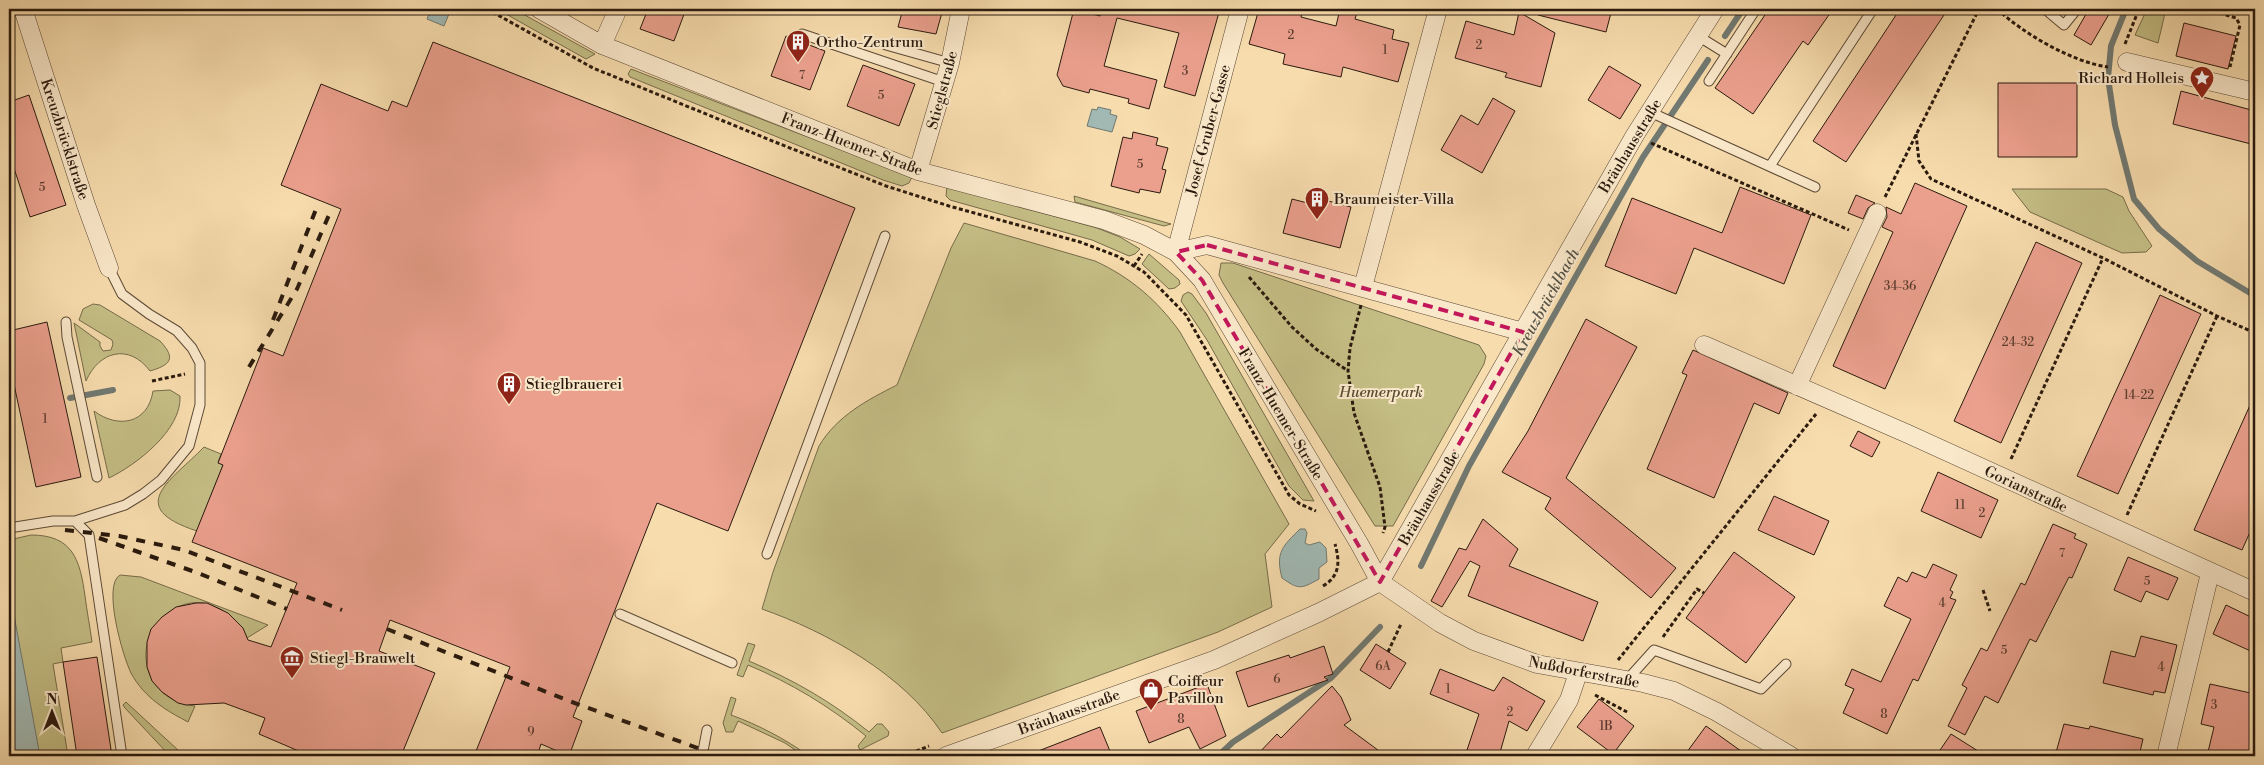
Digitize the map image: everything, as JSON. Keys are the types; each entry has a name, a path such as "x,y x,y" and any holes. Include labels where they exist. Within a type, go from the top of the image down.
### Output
{"street":[{"name":"Kreuzbrücklstraße","path":"23,9 86,205 109,268"},
{"name":"Franz-Huemer-Straße","path":"539,9 602,45 918,171 1104,220 1144,235 1176,252 1202,280 1360,545 1380,582"},
{"path":"602,45 618,9"},
{"name":"Stieglstraße","path":"918,171 950,62 961,9"},
{"name":"Josef-Gruber-Gasse","path":"1176,252 1240,9"},
{"path":"1362,296 1438,9"},
{"name":"Bräuhausstraße","path":"946,756 1214,660 1318,613 1380,582 1524,332 1661,117 1698,36 1715,9"},
{"path":"2127,62 2255,92"},
{"path":"1797,386 1877,213"},
{"path":"1176,252 1207,245 1362,296 1524,332"},
{"name":"Gorianstraße","path":"1704,346 1828,399 2255,592"},
{"path":"2166,756 2210,573"},
{"name":"Nußdorferstraße","path":"1380,582 1440,623 1474,641 1537,664 1578,673 1627,680 1674,691 1695,700 1791,756"},
{"path":"1535,756 1569,700 1578,673"}],"lane":[{"path":"1709,81 1756,9"},
{"path":"1770,166 1873,9"},
{"path":"2045,9 2064,25 2077,9"},
{"path":"802,34 944,82"},
{"path":"1698,36 1727,54"},
{"path":"886,45 950,62"},
{"path":"1661,117 1815,187"},
{"path":"767,554 885,236"},
{"path":"9,528 53,521 75,521 125,504 143,494 161,480 189,446 200,405 200,363 192,348 178,331 148,314 122,294 109,268"},
{"path":"66,322 97,477"},
{"path":"75,521 89,535 122,756"},
{"path":"620,614 732,663"},
{"path":"1627,680 1654,650 1761,689 1786,664"},
{"path":"703,751 706,730"}],"path":[{"path":"487,9 593,68 784,146 886,186 949,206 1080,242 1117,256 1144,272 1186,315 1289,495 1300,504 1315,510 1321,517"},
{"path":"1877,213 1978,9"},
{"path":"1997,9 2008,19 2035,36 2066,52 2098,65"},
{"path":"2127,62 2124,42 2139,9"},
{"path":"2207,9 2236,18 2240,25 2229,73"},
{"path":"1916,134 1919,161 1931,179 2103,258 2217,316 2255,333"},
{"path":"1657,146 1866,237"},
{"path":"1134,266 1142,254"},
{"path":"2002,478 2103,258"},
{"path":"1248,276 1292,326 1316,349 1348,371"},
{"path":"1362,296 1350,348 1348,371 1354,413 1380,487 1385,528 1383,533"},
{"path":"2120,531 2217,316"},
{"path":"152,381 200,370"},
{"path":"1616,662 1828,399"},
{"path":"1332,536 1339,562 1337,574"},
{"path":"1654,650 1698,589 1704,593"},
{"path":"1984,590 1990,611"},
{"path":"1388,652 1401,624"},
{"path":"1592,694 1627,712"}],"highlighted area":[{"path":"1207,245 1523,332 1380,582 1202,280 1176,252"}],"green space":[{"path":"497,9 514,9 595,54 586,59"},
{"path":"2147,9 2166,9 2158,43 2135,35"},
{"path":"631,69 912,177 909,183 902,186 883,180 630,77 628,74"},
{"path":"947,186 1097,228 1120,237 1140,249 1135,254 1129,256 1092,240 950,200 946,196"},
{"path":"2012,189 2106,189 2123,197 2129,211 2152,246 2146,252 2122,253 2030,212"},
{"path":"1074,196 1171,224 1164,226 1075,202"},
{"path":"964,223 1095,261 1120,274 1142,290 1180,332 1289,524 1265,554 1272,607 1218,632 942,733 907,692 862,658 812,630 762,609 773,572 819,446 826,435 844,417 864,403 897,385 951,248"},
{"path":"1149,254 1179,280 1180,284 1175,288 1169,289 1142,264"},
{"name":"Huemerpark","path":"1221,263 1233,263 1479,345 1486,356 1484,364 1393,526 1375,526 1223,283 1219,275"},
{"path":"1188,292 1192,294 1206,313 1314,501 1303,500 1289,486 1207,340 1181,301 1183,295"},
{"path":"93,304 100,305 160,341 170,357 166,364 150,371 142,362 133,357 115,354 106,357 99,363 86,381 74,323 100,342 103,351 111,350 113,344 112,340 79,320 83,309"},
{"path":"170,390 180,396 179,409 166,433 144,455 109,478 94,411 103,417 113,420 131,420 145,411 153,391"},
{"path":"204,447 221,454 218,462 223,465 197,531 175,522 162,512 158,503 161,492 168,482"},
{"path":"31,535 56,539 65,545 77,561 83,583 92,642 61,648 63,662 53,664 68,756 39,756 9,591 9,540"},
{"path":"120,575 141,577 268,625 247,638 237,622 228,614 206,603 185,604 175,608 158,623 149,637 146,652 147,667 153,681 163,693 177,702 195,706 188,722 169,712 152,699 142,689 127,665 119,638 113,606 115,581"},
{"path":"748,643 755,645 749,661 812,692 869,732 877,724 882,724 889,732 888,736 860,750 858,746 866,736 809,696 779,679 748,665 743,677 737,675"},
{"path":"731,697 736,699 731,715 752,723 809,756 804,756 785,743 738,721 733,732 726,732 723,723"},
{"path":"126,702 185,756 170,756 125,708 123,705"}],"water":[{"path":"431,9 451,9 444,26 427,19"},
{"path":"1098,107 1111,110 1110,114 1117,116 1112,132 1087,126 1092,109 1097,110"},
{"path":"1300,529 1305,529 1307,533 1305,543 1309,545 1320,542 1326,548 1327,562 1319,568 1319,579 1300,587 1292,585 1282,578 1279,562 1285,545"},
{"path":"9,588 40,756 9,756"}],"building":[{"path":"648,9 686,9 674,41 640,29"},
{"path":"903,9 943,9 936,34 898,27"},
{"path":"1074,9 1100,16 1101,9 1220,9 1195,96 1164,87 1179,33 1117,18 1104,66 1157,80 1149,109 1128,103 1129,99 1090,89 1089,93 1063,86 1057,75"},
{"path":"1259,9 1303,9 1301,17 1336,26 1340,9 1358,9 1355,19 1394,30 1392,39 1409,43 1398,82 1343,67 1341,77 1283,64 1285,54 1249,44"},
{"path":"1539,9 1612,9 1606,32 1538,15"},
{"path":"1769,9 1833,9 1808,45 1803,41 1753,114 1715,88"},
{"path":"1900,9 1948,9 1846,162 1813,141"},
{"path":"2089,9 2112,9 2091,45 2074,35"},
{"path":"1519,12 1555,33 1541,87 1505,77 1507,73 1455,58 1466,21 1514,35"},
{"path":"2184,23 2236,36 2228,69 2176,56"},
{"name":"Ortho-Zentrum","path":"786,36 825,51 810,90 771,76"},
{"name":"Stieglbrauerei","path":"433,42 855,208 728,531 657,503 573,717 582,721 569,756 541,744 537,756 474,756 510,667 390,620 379,651 435,673 401,756 299,756 301,752 259,734 265,718 224,703 186,705 178,703 162,692 152,681 147,667 147,642 151,629 162,617 176,607 196,603 207,603 228,613 243,628 248,640 271,647 297,583 192,542 223,465 218,463 263,348 283,356 341,209 281,185 321,84 388,111 392,101 407,107"},
{"path":"863,65 915,84 899,126 847,106"},
{"path":"1609,66 1641,85 1620,119 1588,100"},
{"path":"1998,83 2077,83 2077,157 1998,157"},
{"path":"2181,91 2255,111 2255,145 2173,124"},
{"path":"29,95 66,205 30,217 9,153 9,102"},
{"path":"1493,98 1515,111 1482,173 1441,150 1461,115 1478,125"},
{"path":"1133,132 1158,138 1156,145 1168,148 1162,169 1166,170 1160,193 1140,189 1139,193 1111,186 1123,137 1132,139"},
{"path":"1915,183 1967,206 1885,389 1833,366 1893,232 1882,227 1887,217 1886,207 1901,214"},
{"path":"1740,187 1811,215 1784,284 1694,248 1676,294 1605,266 1632,198 1722,233"},
{"path":"1856,195 1875,203 1868,208 1863,219 1848,213"},
{"name":"Braumeister-Villa","path":"1317,198 1351,207 1340,248 1283,233 1292,199 1315,205"},
{"path":"2036,242 2082,263 2001,443 1954,421"},
{"path":"2160,295 2201,314 2118,494 2077,476"},
{"path":"1586,319 1637,347 1566,478 1676,568 1651,598 1545,509 1551,498 1502,472 1528,431"},
{"path":"47,322 81,477 36,487 9,361 9,331"},
{"path":"1693,350 1788,393 1779,414 1754,403 1714,498 1647,469 1687,375 1682,373"},
{"path":"2255,394 2255,521 2242,550 2194,530"},
{"path":"1858,431 1880,442 1872,457 1850,446"},
{"path":"1938,472 1998,500 1981,538 1921,511"},
{"path":"1774,496 1829,521 1814,555 1758,530"},
{"path":"1483,519 1518,549 1509,566 1598,602 1583,641 1468,596 1480,566 1470,561 1442,607 1431,601 1459,548 1466,550"},
{"path":"2053,524 2076,534 2074,538 2087,544 2072,578 2069,577 2036,642 2030,639 1998,703 1985,696 1965,735 1948,726 1967,688 1962,685 1981,648 1987,651 2021,583 2025,585"},
{"path":"1734,552 1795,597 1746,663 1686,618"},
{"path":"2128,557 2178,578 2168,600 2146,591 2141,602 2114,590"},
{"path":"1933,564 1957,575 1950,590 1953,592 1950,598 1956,600 1918,681 1913,679 1887,734 1843,713 1854,689 1845,685 1852,669 1881,682 1911,619 1884,606 1898,577 1907,582 1912,572 1926,578"},
{"path":"2226,605 2255,619 2255,653 2213,634"},
{"path":"2141,636 2177,645 2165,693 2154,691 2153,695 2103,683 2111,651 2135,657"},
{"path":"1376,644 1406,663 1390,689 1360,670"},
{"path":"1324,646 1333,674 1324,677 1328,680 1248,707 1236,672 1289,655 1290,658"},
{"path":"97,657 112,756 77,756 63,662"},
{"path":"1440,669 1494,691 1503,677 1545,701 1527,731 1509,721 1499,756 1465,756 1479,714 1430,694"},
{"path":"1207,684 1226,736 1200,749 1189,727 1149,743 1136,711"},
{"path":"2210,684 2255,694 2255,756 2207,756 2214,727 2201,724"},
{"path":"1332,686 1341,697 1351,720 1344,725 1386,756 1256,756 1277,734 1281,738"},
{"path":"1599,699 1634,726 1613,754 1577,727"},
{"path":"2064,724 2089,729 2090,726 2143,739 2139,756 2055,756"},
{"path":"1706,726 1748,756 1684,756"},
{"path":"1100,727 1112,756 1028,756 1028,755"},
{"path":"1951,734 1986,756 1936,756"}],"waterway":[{"name":"Kreuzbrücklbach","path":"1725,36 1743,9"},
{"path":"2126,9 2111,46 2108,78 2115,125 2134,199 2159,229 2197,261 2255,296"},
{"name":"Kreuzbrücklbach","path":"1421,566 1469,466 1643,157 1708,60"},
{"path":"70,398 113,390"},
{"name":"Kreuzbrücklbach","path":"1218,756 1233,742 1331,678 1380,627"}],"railway":[{"path":"273,320 318,204"},
{"path":"249,367 297,289 332,208"},
{"path":"65,530 119,536 184,550 342,610"},
{"path":"99,538 198,573 287,609"},
{"path":"387,629 572,702 711,753"}],"place":[{"name":"Ortho-Zentrum","path":"798,63"},
{"name":"Richard Holleis","path":"2202,99"},
{"name":"Braumeister-Villa","path":"1317,220"},
{"name":"Stieglbrauerei","path":"509,405"},
{"name":"Stiegl-Brauwelt","path":"292,679"},
{"name":"Coiffeur Pavillon","path":"1151,711"}]}
